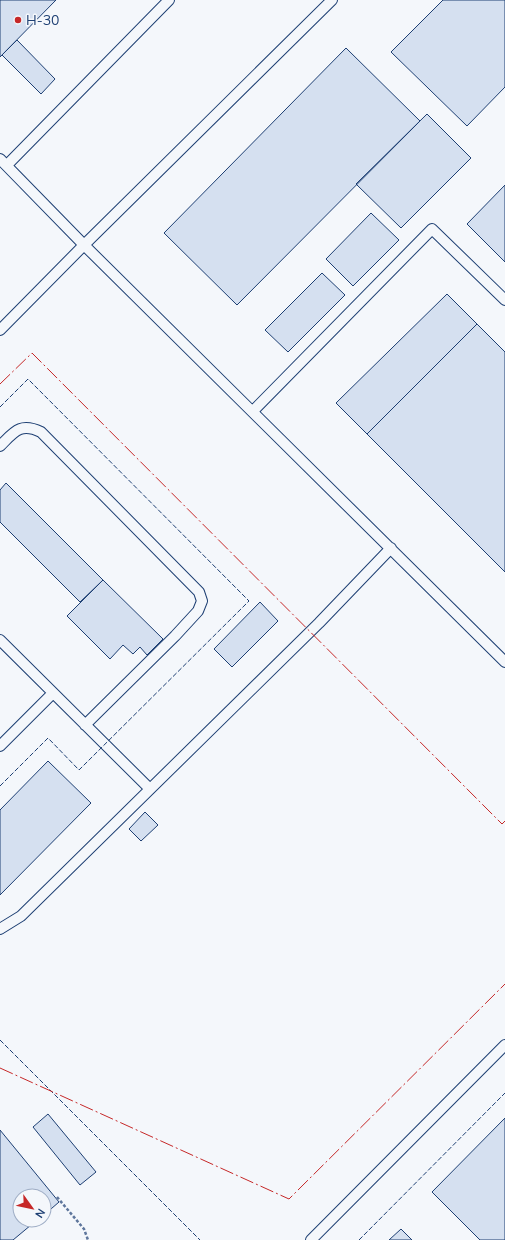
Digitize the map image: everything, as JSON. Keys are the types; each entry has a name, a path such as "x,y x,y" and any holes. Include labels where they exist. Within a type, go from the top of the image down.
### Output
{"lane":[{"path":"170,0 3,162 84,245 505,662"},
{"path":"0,330 332,0"},
{"path":"252,412 432,229 505,300"},
{"path":"0,446 13,433 23,428 31,428 41,432 199,592 202,601 198,611 175,636 85,725"},
{"path":"0,929 21,916 319,623 390,548"},
{"path":"0,640 150,789"},
{"path":"0,746 53,693"},
{"path":"311,1240 505,1045"}],"path":[{"path":"57,1197 84,1229 88,1240"}],"building":[{"name":"H-30","path":"0,0 56,0 0,57"},
{"path":"443,0 505,0 505,87 467,126 391,52"},
{"path":"17,40 55,79 41,94 2,55"},
{"path":"346,48 420,121 237,305 164,233"},
{"path":"427,114 471,158 401,228 356,184"},
{"path":"505,185 505,262 467,224"},
{"path":"371,213 399,240 353,286 326,259"},
{"path":"322,273 345,295 288,352 265,330"},
{"path":"447,294 477,324 367,434 336,403"},
{"path":"477,324 505,352 505,572 367,434"},
{"path":"6,483 103,580 80,602 0,522 0,490"},
{"path":"103,580 163,639 147,655 140,647 133,654 123,645 110,659 67,616"},
{"path":"260,602 278,621 232,667 214,649"},
{"path":"48,761 91,803 0,895 0,810"},
{"path":"145,812 158,825 141,841 129,829"},
{"path":"48,1114 96,1172 80,1185 33,1127"},
{"path":"505,1118 505,1240 480,1240 432,1192"},
{"path":"0,1130 48,1188 12,1188 12,1228 27,1228 13,1240 0,1240"},
{"path":"52,1193 59,1202 52,1208"},
{"path":"401,1229 412,1240 389,1240"}],"fence":[{"path":"0,407 28,379 249,601 79,770 48,738 0,786"},
{"path":"0,1040 200,1240"},
{"path":"359,1240 505,1093"}],"power":[{"path":"0,384 32,353 502,824 505,821"},
{"path":"0,1068 289,1199 505,984"}],"place":[{"name":"H-30","path":"18,20"}]}
